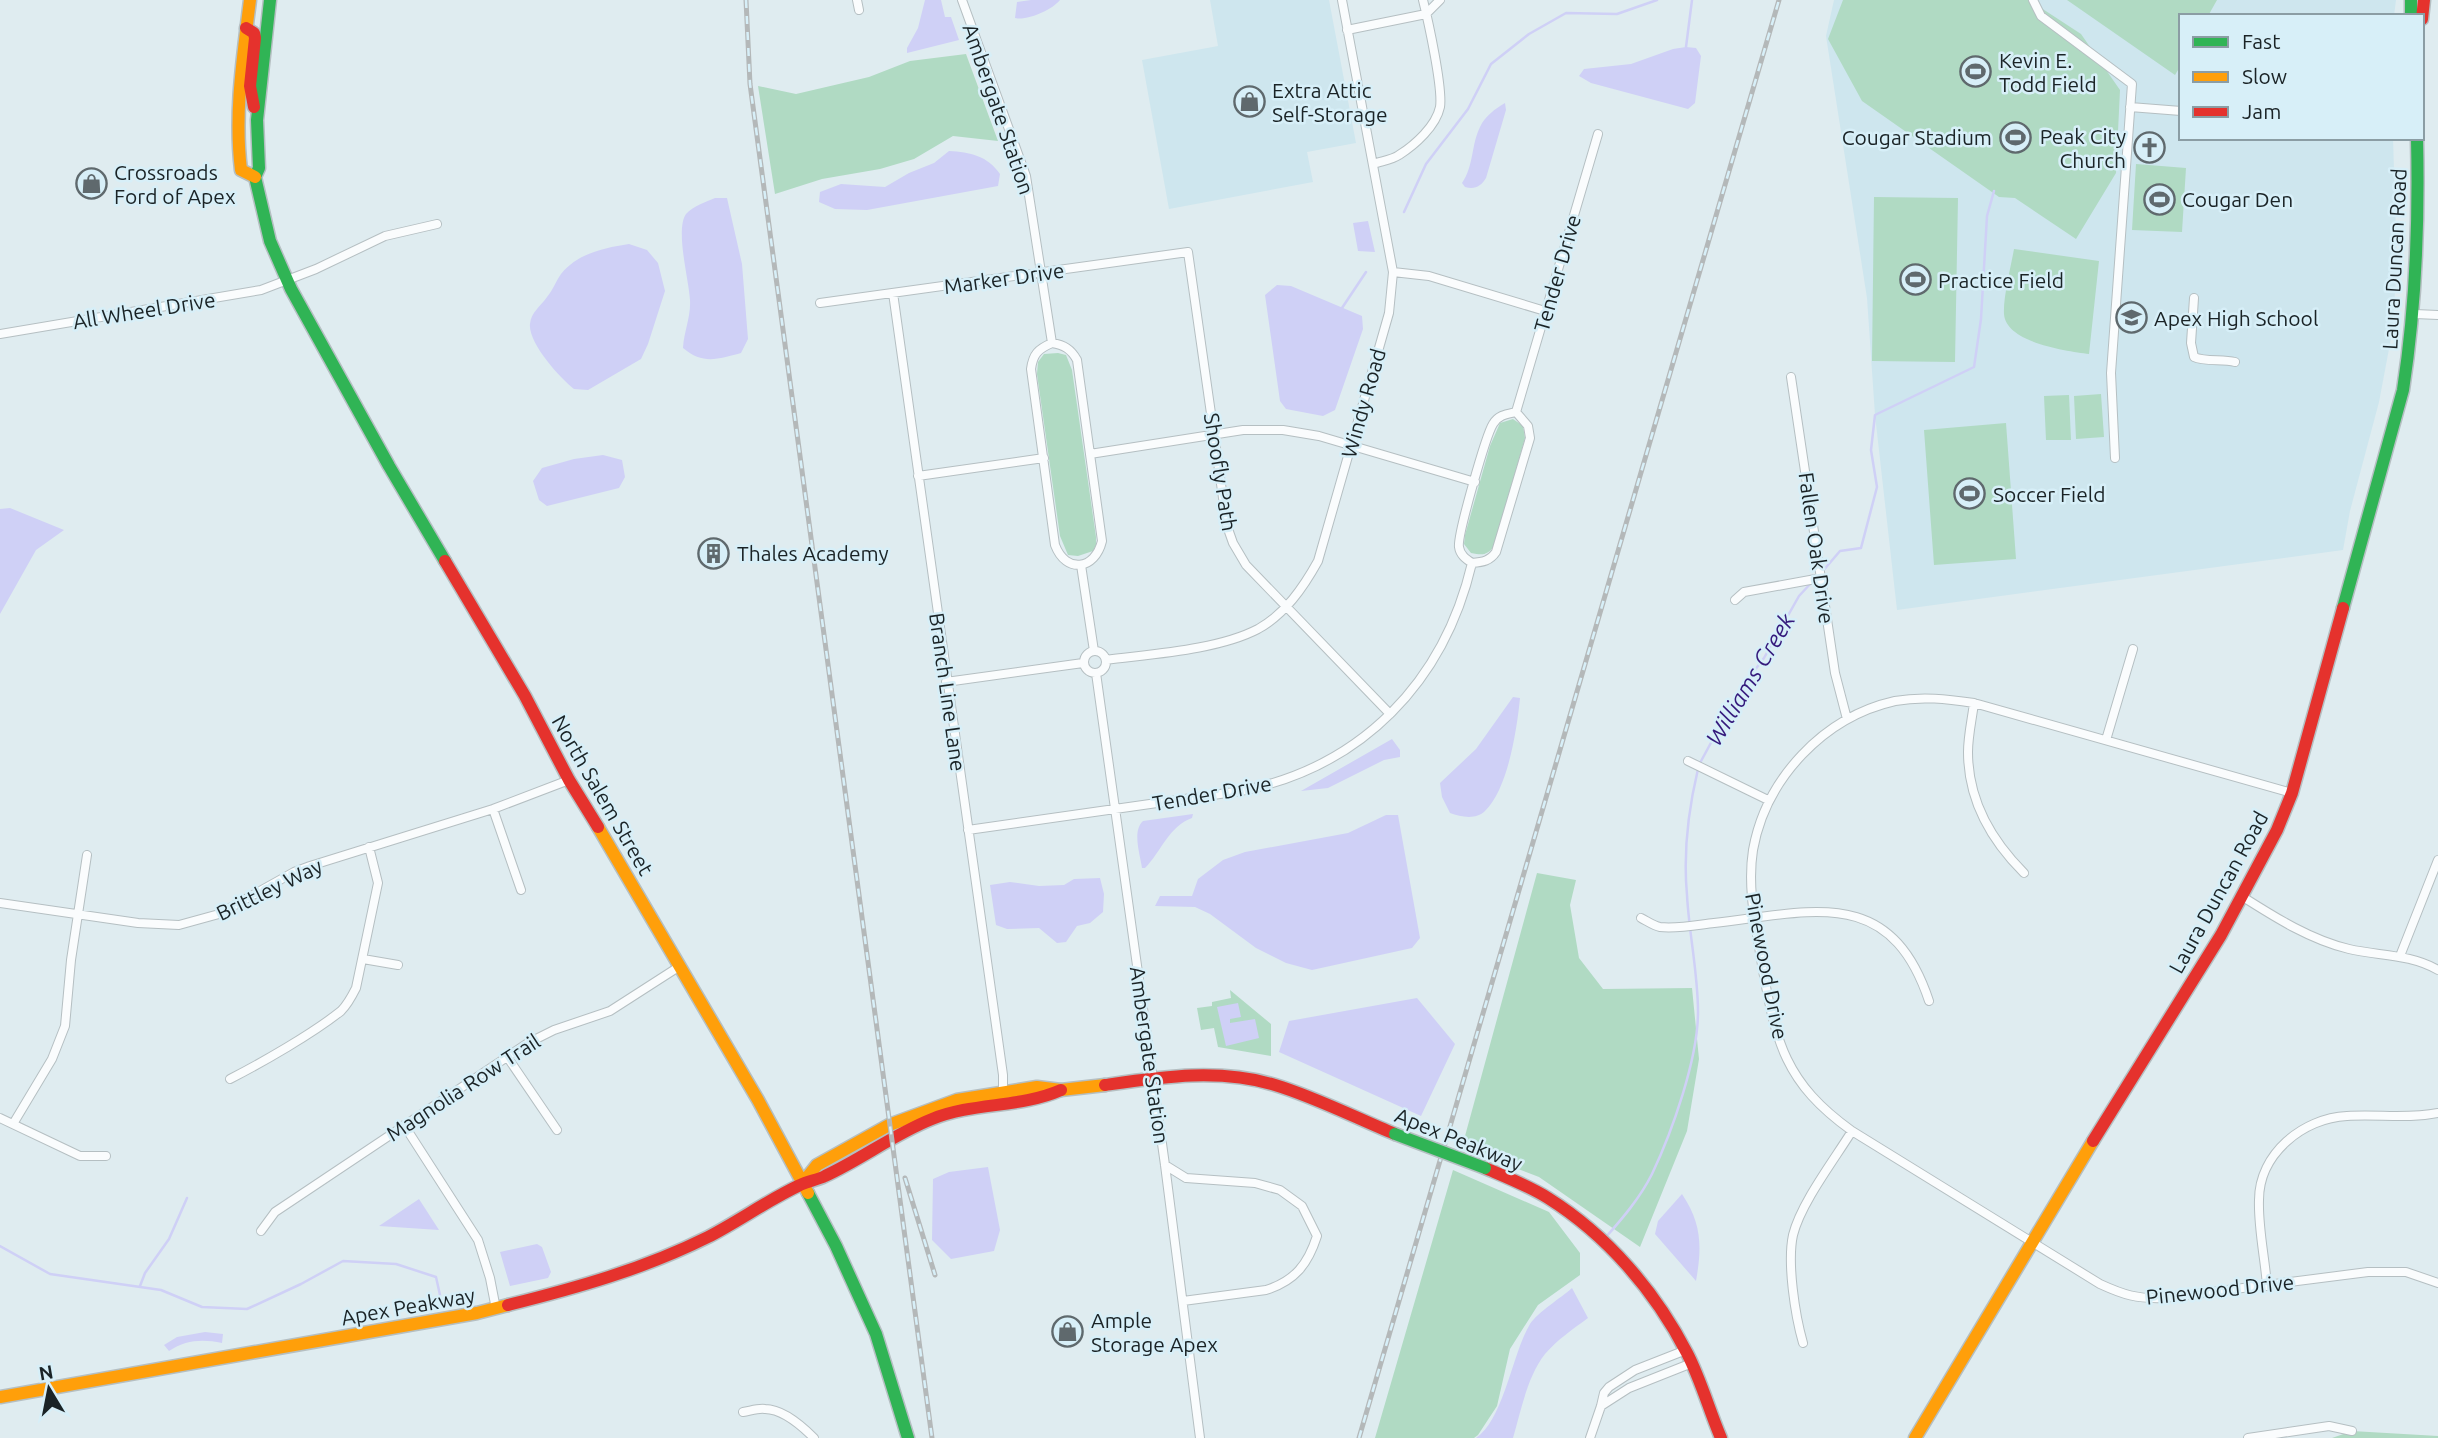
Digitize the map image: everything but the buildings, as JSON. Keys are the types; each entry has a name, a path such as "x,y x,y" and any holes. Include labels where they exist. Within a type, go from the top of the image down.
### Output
{"main road":[{"name":"North Salem Street","path":"250,0 239,87 237,130 242,170 255,177"},
{"name":"North Salem Street","path":"271,0 257,120 259,168 255,177 270,241 287,281 389,466 518,685 569,780 758,1100 839,1252 876,1334 908,1438"},
{"path":"246,28 254,33 255,38 250,86 257,120"},
{"name":"Laura Duncan Road","path":"1914,1438 2031,1241 2243,897 2277,833 2292,793 2403,390 2415,314 2417,140"},
{"name":"Apex Peakway","path":"802,1184 817,1165 889,1125 938,1106 1003,1091 1037,1087 1061,1090 1209,1074 1270,1084 1485,1168 1537,1192 1584,1225 1648,1290 1686,1350 1721,1438"},
{"name":"Apex Peakway","path":"0,1396 496,1309 590,1284 707,1237 802,1184 824,1177 891,1138 934,1118 969,1109 1041,1099 1061,1090"}],"street":[{"path":"857,0 859,10"},
{"name":"Ambergate Station","path":"962,0 1026,176 1052,343"},
{"name":"Windy Road","path":"1106,660 1224,642 1259,628 1287,606 1304,586 1318,561 1389,313 1393,272 1342,0"},
{"path":"1373,164 1397,157 1432,125 1436,117 1440,102 1423,0"},
{"path":"1347,30 1426,14 1440,0"},
{"path":"2033,0 2041,16 2132,84 2111,373 2115,458"},
{"path":"2130,107 2179,111"},
{"name":"Tender Drive","path":"1516,412 1598,134"},
{"name":"All Wheel Drive","path":"0,334 234,295 316,270 385,236 437,224"},
{"name":"Marker Drive","path":"820,303 1188,252"},
{"name":"Shoofly Path","path":"1188,252 1227,526 1233,543 1254,573 1390,714"},
{"path":"1393,272 1429,276 1545,311"},
{"name":"Branch Line Lane","path":"893,293 1003,1075 1003,1091"},
{"path":"2194,298 2191,343 2194,357 2198,360 2221,359 2235,362"},
{"path":"2415,314 2438,315"},
{"path":"1052,343 1070,350 1077,360 1090,454 1101,541 1099,552 1091,561 1081,565 1072,564 1063,560 1055,545 1031,369 1035,353 1052,343"},
{"name":"Fallen Oak Drive","path":"1791,377 1835,673 1847,719"},
{"path":"1516,412 1528,426 1530,438 1496,552 1492,558 1472,563 1461,552 1458,541 1475,482 1492,425 1498,417 1516,412"},
{"path":"1090,454 1214,433 1283,430 1351,444 1475,482"},
{"path":"918,476 1044,458"},
{"name":"Tender Drive","path":"968,830 1241,791 1280,782 1334,757 1390,714 1421,680 1441,647 1462,598 1472,563"},
{"path":"1081,565 1094,651"},
{"path":"1735,600 1744,592 1821,578"},
{"path":"2106,740 2133,649"},
{"path":"1094,651 1100,652 1106,660 1105,667 1096,673 1086,670 1083,663 1085,656 1094,651"},
{"path":"946,682 1083,663"},
{"name":"Ambergate Station","path":"1096,673 1166,1165 1200,1438"},
{"name":"Pinewood Drive","path":"2292,793 1974,703 1944,698 1912,699 1880,705 1847,719 1803,753 1768,800 1753,851 1751,886 1754,918 1774,1029 1788,1062 1809,1094 1832,1117 2100,1284 2140,1299 2368,1272 2406,1272 2438,1283"},
{"path":"1974,703 1968,746 1972,786 1984,821 1994,839 2024,873"},
{"path":"1688,761 1768,800"},
{"name":"Brittley Way","path":"0,903 168,925 201,920 230,909 294,872 493,809 569,780"},
{"path":"493,809 521,890"},
{"path":"229,1079 253,1068 343,1009 356,988 378,883 369,847"},
{"path":"13,1124 52,1059 65,1026 88,855"},
{"path":"2400,956 2438,860"},
{"path":"2243,897 2277,918 2326,942 2349,949 2425,962 2438,970"},
{"path":"1641,918 1658,927 1821,910 1837,912 1870,923 1884,931 1903,949 1921,977 1929,1001"},
{"path":"363,959 398,965"},
{"name":"Magnolia Row Trail","path":"261,1231 275,1212 542,1035 610,1011 680,966"},
{"path":"508,1058 556,1130"},
{"path":"2267,1286 2260,1192 2270,1160 2286,1142 2315,1123 2332,1117 2389,1117 2438,1113"},
{"path":"0,1118 80,1156 106,1156"},
{"path":"404,1125 478,1240 496,1309"},
{"path":"1802,1343 1796,1320 1793,1237 1801,1215 1852,1131"},
{"path":"1166,1165 1186,1178 1255,1183 1280,1190 1302,1206 1317,1236 1306,1263 1299,1272 1279,1286 1183,1301"},
{"path":"1590,1438 1604,1394 1625,1375 1686,1350"},
{"path":"1601,1406 1629,1388 1692,1363"},
{"path":"743,1412 766,1408 776,1411 792,1419 814,1438"},
{"path":"2248,1438 2329,1426 2352,1432"}],"shaded area":[{"name":"Extra Attic Self-Storage","path":"1210,0 1329,0 1356,143 1307,152 1313,182 1169,209 1142,60 1218,46"},
{"name":"Apex High School","path":"1834,0 2396,0 2394,14 2179,14 2179,140 2393,140 2397,265 2392,333 2379,402 2350,511 2343,550 1897,610 1875,415 1867,298 1826,36"}],"green space":[{"name":"Cougar Stadium","path":"1843,0 2029,0 2081,34 2120,90 2116,173 2076,239 2015,198 1999,197 1862,101 1828,39"},
{"path":"2067,0 2217,0 2209,14 2179,14 2179,68 2175,75"},
{"path":"966,54 998,141 953,136 914,159 880,169 822,179 775,194 758,86 796,94 869,77 910,61"},
{"name":"Cougar Den","path":"2136,164 2186,168 2182,232 2132,230"},
{"name":"Practice Field","path":"1874,197 1958,198 1955,362 1872,361"},
{"path":"2014,249 2099,261 2089,354 2039,344 2026,339 2007,324 2004,307"},
{"path":"1044,354 1066,355 1072,370 1096,537 1093,551 1078,556 1068,555 1060,536 1037,374 1038,362"},
{"path":"2101,394 2104,437 2076,439 2074,396"},
{"path":"2069,395 2071,440 2046,440 2044,396"},
{"path":"1513,419 1523,426 1525,438 1494,546 1484,554 1471,553 1464,544 1465,535 1490,446 1500,423"},
{"name":"Soccer Field","path":"2006,423 2016,559 1934,565 1924,430"},
{"path":"1537,873 1576,880 1570,905 1579,958 1603,989 1692,988 1699,1059 1687,1131 1640,1247 1539,1177 1462,1147"},
{"path":"1230,990 1271,1024 1271,1056 1218,1047 1214,1028 1201,1030 1197,1008 1212,1006 1212,1002 1231,998"},
{"path":"1453,1170 1549,1212 1580,1253 1580,1275 1538,1305 1510,1349 1497,1406 1478,1435 1474,1438 1375,1438"},
{"path":"2352,1431 2438,1436 2438,1438 2332,1438"}],"water":[{"path":"925,0 941,0 945,17 951,17 959,40 907,53 918,28"},
{"path":"1060,0 1039,14 1015,18 1017,2"},
{"path":"1686,47 1696,48 1701,56 1695,103 1688,109 1591,83 1579,76 1584,69 1631,64"},
{"path":"1505,103 1506,110 1486,178 1477,187 1465,187 1462,183 1469,170 1480,127 1491,113"},
{"path":"949,151 971,154 990,163 1000,174 998,186 867,210 835,209 819,202 820,192 841,184 885,187 934,163"},
{"path":"715,198 727,198 742,264 748,339 741,353 704,359 683,348 690,300 682,231 686,214 696,206"},
{"path":"1368,221 1375,252 1358,251 1353,223"},
{"path":"629,244 647,250 658,263 665,291 648,344 641,359 588,390 574,389 553,369 539,350 531,332 531,320 561,274 575,261 601,250"},
{"path":"1277,285 1291,286 1362,316 1363,329 1335,410 1323,416 1286,409 1280,401 1265,295"},
{"path":"603,455 622,460 625,477 619,488 547,506 539,500 533,481 542,468 574,459"},
{"path":"10,508 64,530 36,550 0,614 0,509"},
{"path":"1513,697 1520,698 1514,742 1505,774 1493,801 1477,816 1450,813 1442,797 1440,783 1476,749"},
{"path":"1392,739 1400,750 1400,757 1384,760 1328,788 1301,791"},
{"path":"1193,814 1192,818 1171,833 1151,862 1142,868 1137,837 1143,821"},
{"path":"1386,815 1398,815 1420,938 1412,948 1312,970 1286,963 1256,948 1210,914 1195,907 1155,906 1160,896 1192,896 1198,879 1223,860 1245,852 1348,833"},
{"path":"1100,878 1104,894 1103,912 1090,923 1077,926 1066,942 1057,943 1039,928 1007,929 996,925 990,885 1010,882 1039,886 1064,885 1074,879"},
{"path":"1417,998 1455,1044 1421,1116 1279,1052 1289,1021"},
{"path":"1238,1003 1241,1017 1230,1019 1230,1023 1255,1019 1259,1038 1226,1046 1217,1007"},
{"path":"988,1167 1000,1230 994,1251 951,1259 932,1240 933,1179 949,1172"},
{"path":"1682,1194 1689,1205 1699,1236 1696,1281 1655,1234 1658,1221"},
{"path":"419,1199 439,1230 379,1226"},
{"path":"537,1244 542,1247 551,1272 548,1278 510,1286 500,1252"},
{"path":"1572,1288 1588,1318 1555,1344 1539,1363 1525,1394 1513,1438 1476,1438 1494,1416 1530,1324"},
{"path":"205,1332 223,1334 222,1343 194,1341 169,1351 164,1345 177,1337"}],"waterway":[{"path":"1404,212 1426,164 1468,109 1491,64 1529,34 1566,13 1617,14 1657,0"},
{"path":"1686,47 1692,0"},
{"name":"Williams Creek","path":"1822,572 1840,551 1861,548 1877,487 1871,450 1875,415 1974,367 1981,319 1987,216 1994,191"},
{"path":"1342,308 1366,272"},
{"name":"Williams Creek","path":"1700,763 1739,691 1764,658 1799,596 1812,582"},
{"name":"Williams Creek","path":"1605,1238 1636,1200 1652,1174 1668,1138 1694,1051 1698,997 1688,910 1686,847 1698,769"},
{"path":"140,1286 145,1273 169,1239 187,1198"},
{"path":"0,1246 50,1274 161,1290 202,1307 247,1309 343,1261 396,1264 436,1277 440,1295"}],"railway":[{"path":"746,0 750,84 932,1438"},
{"path":"1359,1438 1779,0"},
{"path":"905,1178 935,1275"}],"traffic: fast":[{"path":"270,0 257,120 259,168 255,177 270,241 291,289 445,561"},
{"path":"2411,0 2411,14"},
{"path":"2343,608 2403,390 2416,264 2417,140"},
{"path":"1395,1134 1485,1168"},
{"path":"808,1193 836,1246 876,1334 908,1438"}],"traffic: slow":[{"path":"250,0 238,127 241,170 255,177"},
{"path":"598,827 758,1100 808,1193"},
{"path":"802,1184 817,1165 889,1125 957,1100 1037,1087 1061,1090 1105,1085"},
{"path":"1915,1438 2093,1141"},
{"path":"0,1397 477,1313 508,1305"}],"traffic: jam":[{"path":"2423,14 2424,0"},
{"path":"246,28 254,33 255,38 250,86 254,107"},
{"path":"445,561 598,827"},
{"path":"2093,1141 2221,935 2277,830 2292,793 2343,608"},
{"path":"1105,1085 1211,1075 1254,1080 1305,1095 1395,1134"},
{"path":"508,1305 610,1277 659,1259 720,1231 788,1191 839,1169 932,1119 964,1110 1029,1100 1061,1090"},
{"path":"1485,1168 1533,1190 1570,1213 1628,1266 1660,1308 1687,1353 1721,1438"}],"place":[{"name":"Kevin E. Todd Field","path":"1976,72"},
{"name":"Extra Attic Self-Storage","path":"1249,102"},
{"name":"Cougar Stadium","path":"2015,137"},
{"name":"Peak City Church","path":"2149,148"},
{"name":"Crossroads Ford of Apex","path":"91,184"},
{"name":"Cougar Den","path":"2159,199"},
{"name":"Practice Field","path":"1915,280"},
{"name":"Apex High School","path":"2131,318"},
{"name":"Soccer Field","path":"1970,494"},
{"name":"Thales Academy","path":"714,553"},
{"name":"Ample Storage Apex","path":"1068,1332"}]}
